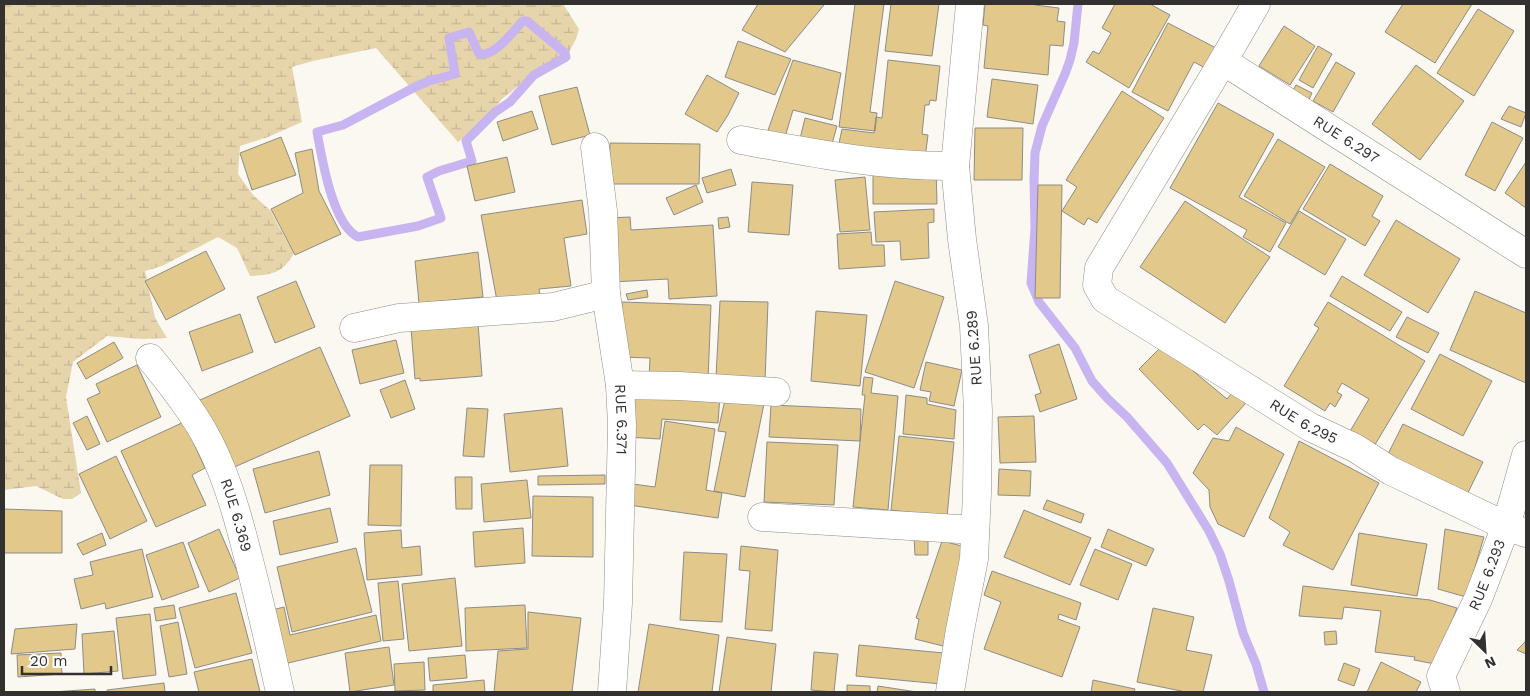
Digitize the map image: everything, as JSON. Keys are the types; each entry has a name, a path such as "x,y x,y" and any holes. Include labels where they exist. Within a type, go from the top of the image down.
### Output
{"street":[{"name":"RUE 6.289","path":"950,692 974,559 975,530 978,411 974,326 962,239 955,166 970,4"},
{"path":"1223,61 1256,4"},
{"name":"RUE 6.297","path":"1223,61 1526,254"},
{"name":"RUE 6.295","path":"1223,61 1099,268 1097,284 1105,299 1310,427 1355,448 1391,470 1516,530"},
{"path":"741,140 854,160 923,166 955,166"},
{"name":"RUE 6.371","path":"596,147 603,211 606,294 620,385 622,425 618,602 612,692"},
{"path":"354,328 399,318 553,307 606,294"},
{"name":"RUE 6.369","path":"150,358 186,403 204,432 217,460 235,507 252,570 280,692"},
{"path":"620,385 679,386 776,392"},
{"name":"RUE 6.293","path":"1446,692 1441,676 1478,599 1516,530 1526,455"},
{"path":"762,518 975,530"}],"green space":[{"path":"4,4 563,4 579,29 567,56 523,82 502,99 484,121 458,142 376,48 292,67 302,122 268,137 240,146 238,174 253,195 271,211 294,253 286,265 276,272 250,276 237,248 218,237 162,266 145,271 155,318 167,338 141,339 107,336 73,362 66,397 81,493 72,499 63,499 36,486 4,490"}],"building":[{"path":"758,4 824,5 785,52 742,30"},
{"path":"855,4 884,4 870,112 877,113 875,131 839,127"},
{"path":"891,4 939,4 932,56 885,51"},
{"path":"985,4 1035,4 1059,8 1057,21 1065,22 1063,46 1050,45 1048,75 984,68 988,26 983,25"},
{"path":"1115,4 1150,4 1170,15 1129,88 1086,62 1093,51 1099,54 1111,33 1102,28"},
{"path":"1403,4 1472,4 1435,63 1385,32"},
{"path":"1478,9 1514,31 1474,96 1437,73"},
{"path":"1168,23 1218,49 1207,69 1194,62 1168,111 1132,92"},
{"path":"1284,26 1315,46 1290,85 1259,66"},
{"path":"738,41 791,59 775,95 725,77"},
{"path":"1318,46 1332,54 1313,88 1299,80"},
{"path":"793,60 841,73 832,120 793,110 785,137 767,133"},
{"path":"888,60 940,66 936,101 930,100 929,105 925,105 922,134 928,135 925,158 838,148 842,129 874,133 876,117 882,118"},
{"path":"1336,62 1355,73 1333,112 1313,101"},
{"path":"1416,65 1464,101 1420,160 1372,124"},
{"path":"707,75 739,93 717,132 685,114"},
{"path":"992,79 1038,85 1033,124 987,117"},
{"path":"1296,85 1312,93 1305,108 1288,100"},
{"path":"577,87 590,135 552,145 539,96"},
{"path":"1122,91 1164,118 1097,223 1088,218 1084,225 1062,211 1077,187 1066,180"},
{"path":"1218,103 1274,134 1239,197 1286,223 1270,252 1243,237 1247,230 1170,188"},
{"path":"1509,106 1526,113 1521,127 1501,119"},
{"path":"532,111 538,129 503,141 497,122"},
{"path":"805,118 837,126 830,151 799,143"},
{"path":"1492,122 1523,138 1495,191 1465,175"},
{"path":"975,128 1023,128 1022,180 974,180"},
{"path":"281,137 296,175 252,190 240,153"},
{"path":"1278,139 1325,167 1290,224 1244,196"},
{"path":"610,143 700,144 699,184 609,184"},
{"path":"312,149 319,191 341,234 295,255 271,209 303,193 295,153"},
{"path":"507,157 515,192 475,201 467,166"},
{"path":"1526,162 1526,208 1505,193"},
{"path":"1330,164 1383,196 1372,216 1380,221 1365,246 1303,209"},
{"path":"936,168 937,204 873,204 873,169"},
{"path":"731,169 736,185 707,193 702,178"},
{"path":"865,177 870,230 840,232 835,180"},
{"path":"752,182 793,185 789,235 748,232"},
{"path":"696,185 703,202 674,215 666,198"},
{"path":"1038,185 1062,185 1060,298 1035,298"},
{"path":"582,200 587,234 564,238 571,286 539,289 540,295 497,301 481,215"},
{"path":"1185,201 1270,257 1225,323 1140,267"},
{"path":"934,209 934,222 928,223 929,258 901,260 900,241 876,242 874,212"},
{"path":"1299,211 1346,239 1325,275 1278,247"},
{"path":"630,217 631,230 713,225 717,296 669,299 668,279 612,282 608,218"},
{"path":"728,217 730,227 719,229 718,218"},
{"path":"1396,220 1460,259 1428,313 1364,275"},
{"path":"871,232 872,245 884,245 885,266 839,269 837,234"},
{"path":"206,251 225,289 166,320 145,281"},
{"path":"478,252 483,297 419,303 415,261"},
{"path":"1342,276 1402,312 1390,331 1330,296"},
{"path":"296,281 315,327 275,343 257,297"},
{"path":"895,281 944,297 914,388 865,372"},
{"path":"647,290 648,297 628,300 626,294"},
{"path":"1475,291 1526,313 1526,383 1450,350"},
{"path":"720,301 768,302 765,381 716,377"},
{"path":"622,302 711,305 708,380 649,378 650,358 620,357"},
{"path":"1328,302 1425,361 1373,448 1349,433 1369,399 1342,383 1337,392 1342,395 1335,407 1330,403 1325,411 1284,386 1319,328 1314,325"},
{"path":"816,311 867,315 860,386 811,381"},
{"path":"240,314 253,352 202,371 189,332"},
{"path":"1407,317 1439,333 1428,353 1396,337"},
{"path":"478,323 482,376 420,381 420,378 415,379 411,328"},
{"path":"396,340 404,373 360,384 352,350"},
{"path":"114,342 123,358 86,379 77,363"},
{"path":"1059,344 1077,399 1040,412 1035,395 1041,393 1029,355"},
{"path":"320,347 350,416 230,469 200,400"},
{"path":"1161,347 1194,369 1192,370 1227,399 1233,392 1246,403 1217,435 1204,424 1198,430 1139,369"},
{"path":"1440,354 1492,381 1463,436 1411,409"},
{"path":"926,362 962,370 954,406 929,401 931,392 920,390"},
{"path":"137,365 161,417 107,442 87,399 100,393 96,384"},
{"path":"864,377 873,378 871,393 898,396 888,510 853,507 865,395 862,395"},
{"path":"405,380 415,409 391,418 380,390"},
{"path":"630,389 720,395 718,423 662,419 660,439 626,437"},
{"path":"727,391 765,399 745,497 714,491 726,432 718,431"},
{"path":"906,395 927,398 927,404 956,410 954,439 903,434"},
{"path":"771,405 861,409 860,441 769,437"},
{"path":"467,408 488,409 484,457 463,456"},
{"path":"562,408 568,466 510,472 504,414"},
{"path":"87,416 100,444 87,450 73,423"},
{"path":"1034,416 1036,462 1000,463 998,417"},
{"path":"665,421 715,429 706,490 722,493 718,518 629,505 633,484 655,487"},
{"path":"184,422 205,468 192,475 206,505 156,527 121,451"},
{"path":"1403,424 1483,462 1458,513 1378,474"},
{"path":"1236,427 1284,454 1244,537 1218,524 1210,507 1209,490 1193,473 1213,438 1229,441"},
{"path":"899,436 954,442 947,517 891,510"},
{"path":"1299,441 1379,483 1333,570 1283,545 1290,532 1269,518"},
{"path":"767,442 838,445 834,505 764,502"},
{"path":"319,451 330,495 265,513 253,469"},
{"path":"116,456 147,521 110,539 79,474"},
{"path":"370,465 402,465 401,526 368,525"},
{"path":"999,469 1031,471 1030,496 998,495"},
{"path":"605,475 605,484 538,485 538,476"},
{"path":"455,477 472,477 472,509 456,509"},
{"path":"527,480 531,518 484,522 481,484"},
{"path":"533,496 593,497 593,557 532,556"},
{"path":"1047,500 1084,514 1081,523 1043,509"},
{"path":"330,508 338,542 280,555 273,521"},
{"path":"4,509 62,511 62,553 4,553"},
{"path":"1024,510 1091,538 1070,585 1004,557"},
{"path":"523,528 525,563 475,567 473,532"},
{"path":"219,529 240,578 209,592 188,543"},
{"path":"1108,529 1154,549 1146,566 1101,547"},
{"path":"1445,529 1484,537 1466,597 1438,589"},
{"path":"401,530 402,548 420,546 422,575 367,580 364,533"},
{"path":"102,533 106,545 83,555 77,544"},
{"path":"1359,533 1427,544 1417,596 1351,585"},
{"path":"914,537 928,537 928,555 915,555"},
{"path":"942,541 970,548 947,647 915,639 919,619 916,618"},
{"path":"183,542 199,587 162,600 146,555"},
{"path":"741,546 778,550 772,631 745,629 750,571 739,570"},
{"path":"356,548 372,612 292,632 277,567"},
{"path":"142,549 153,597 106,609 105,603 81,609 74,579 93,575 90,562"},
{"path":"1095,549 1132,564 1118,600 1080,585"},
{"path":"684,552 727,554 722,622 680,620"},
{"path":"992,571 1081,603 1076,620 1059,614 1058,619 1080,627 1062,677 984,649 1001,602 984,595"},
{"path":"455,578 462,646 409,651 402,584"},
{"path":"398,581 404,639 383,641 378,583"},
{"path":"1303,586 1430,600 1457,608 1435,664 1414,660 1415,657 1375,652 1381,611 1344,607 1342,619 1299,616"},
{"path":"236,593 252,653 195,668 179,608"},
{"path":"174,605 176,618 156,621 154,608"},
{"path":"525,605 527,648 466,651 465,608"},
{"path":"284,607 290,635 376,615 381,641 284,664 272,610"},
{"path":"1153,608 1194,617 1186,650 1212,655 1203,692 1186,692 1137,682"},
{"path":"528,612 581,618 572,692 494,692 498,651 528,649"},
{"path":"150,614 156,675 123,679 116,618"},
{"path":"178,622 187,674 169,677 160,626"},
{"path":"77,624 75,649 11,654 15,629"},
{"path":"649,624 719,635 712,692 638,692"},
{"path":"114,631 118,671 84,674 82,634"},
{"path":"1336,631 1337,644 1325,645 1324,632"},
{"path":"727,637 776,644 771,692 719,692"},
{"path":"1526,638 1526,654 1517,650 1525,642"},
{"path":"859,645 944,653 941,684 856,676"},
{"path":"389,647 394,685 350,692 345,653"},
{"path":"814,652 838,654 834,692 811,690"},
{"path":"61,653 62,674 18,677 17,655"},
{"path":"465,655 467,678 430,681 428,658"},
{"path":"252,659 260,692 199,692 194,672"},
{"path":"424,662 425,690 395,691 394,664"},
{"path":"1381,662 1421,682 1416,692 1367,692"},
{"path":"1344,663 1360,669 1354,686 1338,680"},
{"path":"484,680 485,692 433,692 433,685"},
{"path":"1093,680 1135,689 1134,692 1091,692"},
{"path":"164,683 165,692 107,692 107,690"},
{"path":"847,685 870,686 870,692 847,692"},
{"path":"878,686 917,692 877,692"},
{"path":"95,689 95,692 53,692"}],"waterway":[{"path":"1078,4 1074,43 1070,60 1042,126 1035,153 1035,228 1031,283 1039,302 1075,348 1092,381 1127,417 1167,463 1209,531 1220,554 1243,633 1256,664 1264,692"},
{"path":"523,21 527,21 565,53 566,57 534,75 510,102 495,112 466,141 472,161 439,171 427,177 441,218 418,226 358,237 349,230 341,219 335,205 317,132 343,125 415,87 455,74 449,38 469,32 479,54 485,54 497,48 523,21"}]}
